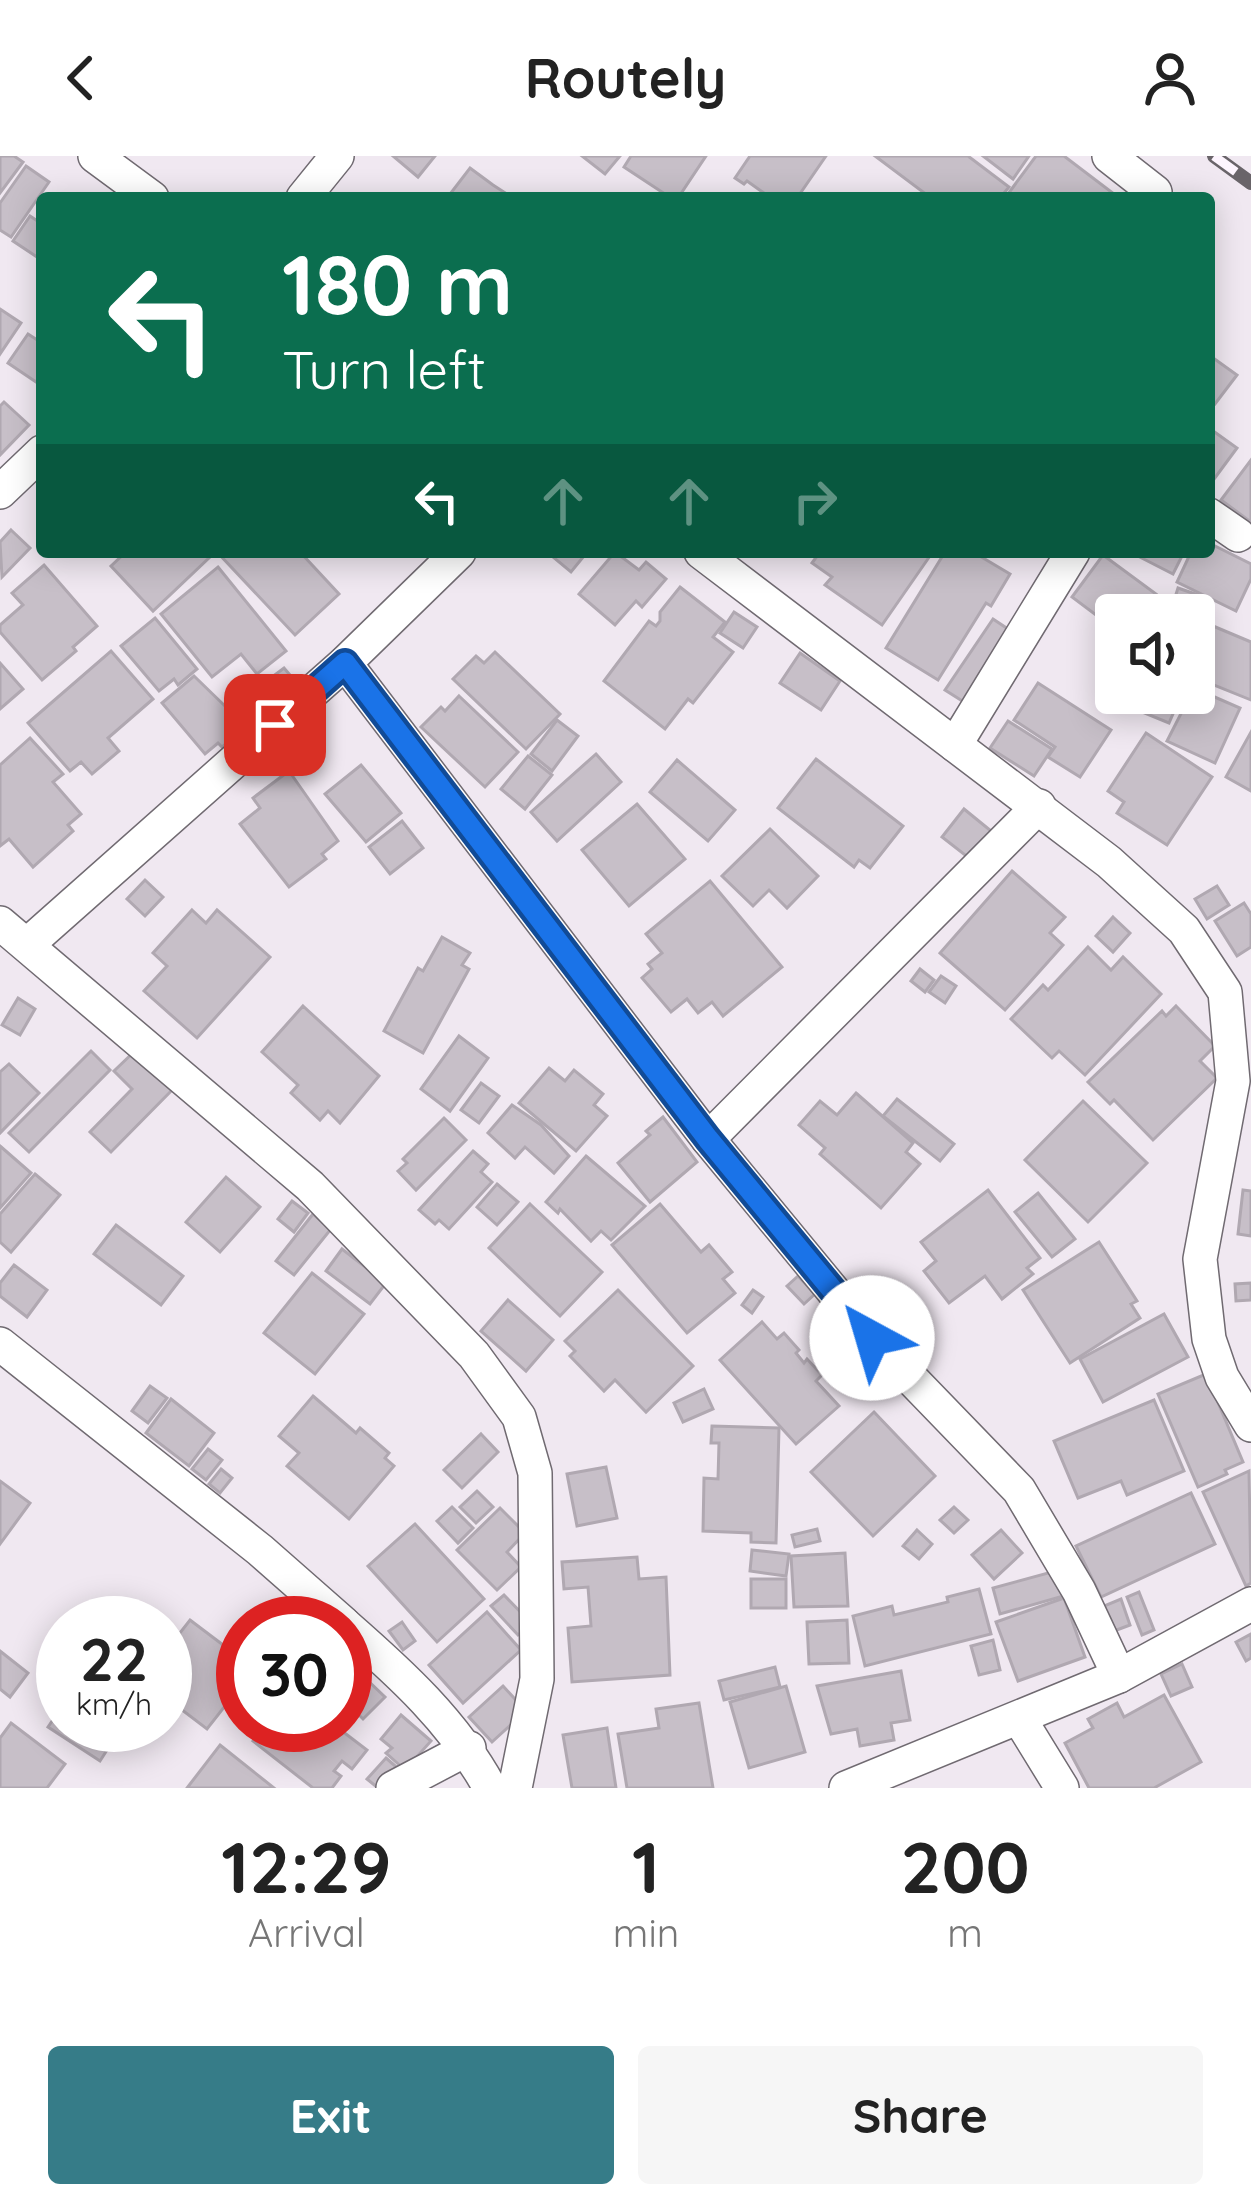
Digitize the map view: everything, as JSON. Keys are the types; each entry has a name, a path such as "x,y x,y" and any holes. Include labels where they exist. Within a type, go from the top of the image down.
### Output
{"street":[{"path":"94,156 144,192"},
{"path":"308,192 337,156"},
{"path":"1109,156 1155,192"},
{"path":"0,491 36,458"},
{"path":"1215,519 1238,535"},
{"path":"28,944 345,663 453,558"},
{"path":"709,558 1108,862 1184,930 1225,992 1233,1081 1200,1258 1209,1340 1222,1377 1251,1424"},
{"path":"955,745 1069,558"},
{"path":"345,663 708,1139 872,1338 1019,1490 1079,1591 1119,1676"},
{"path":"708,1139 1039,806"},
{"path":"0,923 310,1186 474,1355 519,1418 535,1473 537,1679 515,1788"},
{"path":"0,1344 312,1596"},
{"path":"846,1788 1119,1676 1251,1604"},
{"path":"372,1648 415,1686 469,1748 490,1788"},
{"path":"1019,1718 1062,1788"},
{"path":"393,1788 469,1748"}],"building":[{"path":"0,156 23,162 0,193"},
{"path":"393,156 435,156 418,177"},
{"path":"582,156 620,156 605,174"},
{"path":"631,156 706,156 682,192 662,192 624,167"},
{"path":"750,156 826,156 801,192 763,192 735,178"},
{"path":"875,156 968,156 1009,187 1005,192 923,192"},
{"path":"983,156 1029,156 1013,179"},
{"path":"1036,156 1064,156 1111,192 1009,192"},
{"path":"26,166 49,182 42,192 36,192 36,201 11,237 0,230 0,203"},
{"path":"470,168 504,192 452,192"},
{"path":"30,216 36,220 36,256 13,241"},
{"path":"0,309 21,323 0,354"},
{"path":"28,334 36,339 36,382 8,363"},
{"path":"1215,359 1237,375 1215,404"},
{"path":"4,402 29,425 0,455 0,406"},
{"path":"1215,432 1237,448 1215,478"},
{"path":"1251,460 1251,522 1221,500"},
{"path":"11,530 30,548 2,577 0,542"},
{"path":"1215,546 1251,564 1251,579 1236,611 1215,601 1215,594 1201,594 1177,582 1188,558 1215,558"},
{"path":"120,558 209,558 153,611 111,566"},
{"path":"223,558 306,558 339,594 295,635"},
{"path":"554,558 582,558 571,572"},
{"path":"610,558 623,558 639,570 646,562 666,579 642,607 636,601 615,625 579,594"},
{"path":"816,558 929,558 882,625 825,585 832,577 812,563"},
{"path":"941,558 983,558 1010,574 938,680 886,648"},
{"path":"1101,558 1156,594 1095,594 1095,614 1072,597"},
{"path":"1142,558 1181,558 1173,574"},
{"path":"44,565 97,626 42,680 0,632 0,625 23,605 12,593"},
{"path":"218,567 286,651 257,674 241,654 212,677 161,614"},
{"path":"680,587 725,622 713,637 733,652 693,703 688,699 665,729 604,681 649,621 656,626 660,612"},
{"path":"734,612 757,627 743,648 720,633"},
{"path":"155,618 197,669 178,685 174,679 159,691 121,646"},
{"path":"993,619 1014,633 967,704 945,690"},
{"path":"1215,627 1251,642 1251,700 1215,685"},
{"path":"111,651 153,699 108,738 119,751 92,774 81,762 70,771 28,723"},
{"path":"495,652 560,714 526,749 453,679 476,656 484,663"},
{"path":"800,653 840,681 821,710 780,683"},
{"path":"0,663 23,689 0,709"},
{"path":"284,668 296,682 281,695 268,680"},
{"path":"194,676 227,708 234,701 248,717 237,727 241,732 205,754 162,703"},
{"path":"1038,683 1111,730 1080,777 1048,757 1055,747 1014,720"},
{"path":"459,696 518,752 485,787 421,727"},
{"path":"1215,697 1240,708 1215,763 1167,741 1181,714 1215,714"},
{"path":"1147,714 1173,714 1169,723"},
{"path":"557,720 578,736 552,771 531,754"},
{"path":"1008,721 1052,749 1034,776 990,748"},
{"path":"1251,732 1251,791 1226,777"},
{"path":"1146,733 1212,777 1167,845 1117,813 1124,802 1108,791"},
{"path":"30,738 63,774 53,782 81,814 68,825 73,831 33,867 9,839 0,846 0,765"},
{"path":"596,754 621,782 557,841 531,812"},
{"path":"528,756 552,775 525,809 501,789"},
{"path":"816,759 903,826 870,868 859,860 854,867 778,808"},
{"path":"677,760 735,810 708,841 650,792"},
{"path":"361,765 401,813 366,842 325,794"},
{"path":"289,771 338,841 322,854 326,859 289,887 240,824 260,808 253,798"},
{"path":"637,804 685,859 629,906 582,850"},
{"path":"964,809 996,835 974,862 942,837"},
{"path":"402,821 423,848 390,874 369,847"},
{"path":"770,829 818,876 787,908 769,890 753,906 722,876"},
{"path":"1012,871 1065,917 1050,933 1063,945 1005,1010 940,953"},
{"path":"145,880 163,897 145,916 127,899"},
{"path":"710,881 782,967 723,1016 712,1002 698,1013 687,999 671,1012 642,978 652,969 648,964 662,953 646,934"},
{"path":"1217,886 1229,905 1207,919 1195,899"},
{"path":"1244,903 1251,914 1251,947 1237,956 1215,921"},
{"path":"192,910 206,923 217,910 270,957 197,1038 144,991 167,966 153,953"},
{"path":"1113,917 1130,933 1113,952 1096,936"},
{"path":"442,937 470,953 462,965 469,969 423,1053 384,1031 418,968 423,971"},
{"path":"1088,947 1111,970 1123,957 1161,994 1085,1075 1059,1051 1052,1058 1011,1019 1043,985 1048,990"},
{"path":"920,969 934,980 925,992 911,981"},
{"path":"941,976 956,986 945,1003 929,992"},
{"path":"18,998 35,1009 20,1035 2,1025"},
{"path":"303,1006 379,1076 340,1123 328,1111 320,1120 291,1093 298,1085 262,1052"},
{"path":"1176,1006 1215,1046 1200,1061 1217,1078 1153,1140 1114,1100 1110,1104 1088,1082 1162,1011 1166,1016"},
{"path":"459,1036 488,1058 450,1111 421,1089"},
{"path":"139,1047 177,1085 111,1152 90,1132 132,1089 114,1071"},
{"path":"91,1051 110,1070 29,1152 9,1133"},
{"path":"9,1064 39,1093 0,1133 0,1072"},
{"path":"549,1068 565,1081 574,1070 603,1094 594,1105 607,1116 576,1151 519,1103"},
{"path":"481,1083 499,1096 479,1123 461,1110"},
{"path":"856,1093 913,1143 906,1152 920,1164 881,1208 820,1154 825,1148 799,1125 820,1101 837,1115"},
{"path":"897,1099 954,1144 940,1161 883,1116"},
{"path":"1083,1101 1147,1163 1088,1222 1025,1160"},
{"path":"512,1105 541,1125 569,1156 554,1173 525,1147 515,1158 488,1133"},
{"path":"663,1117 697,1162 650,1202 618,1163"},
{"path":"444,1118 466,1140 416,1190 398,1171 407,1163 403,1159"},
{"path":"0,1146 31,1173 0,1208"},
{"path":"473,1151 488,1164 481,1172 492,1182 449,1229 439,1220 435,1224 419,1210"},
{"path":"586,1156 645,1206 611,1240 601,1231 591,1241 560,1209 558,1213 546,1202"},
{"path":"35,1174 60,1195 11,1252 0,1242 0,1214"},
{"path":"226,1177 260,1207 220,1252 186,1222"},
{"path":"497,1184 518,1202 497,1225 477,1207"},
{"path":"988,1190 1040,1258 1027,1268 1033,1274 1002,1299 985,1276 949,1303 924,1271 936,1261 921,1242"},
{"path":"1243,1190 1251,1191 1251,1236 1238,1234"},
{"path":"1038,1193 1075,1239 1052,1257 1015,1212"},
{"path":"292,1201 308,1213 294,1232 278,1219"},
{"path":"530,1204 602,1272 560,1316 489,1248"},
{"path":"660,1204 701,1252 709,1245 732,1272 723,1279 735,1293 687,1333 612,1245"},
{"path":"313,1214 331,1229 294,1275 276,1261"},
{"path":"116,1225 183,1276 161,1305 94,1254"},
{"path":"1099,1242 1137,1301 1131,1304 1140,1318 1070,1363 1023,1290"},
{"path":"342,1249 386,1283 370,1304 326,1271"},
{"path":"14,1265 47,1290 27,1317 0,1296 0,1283"},
{"path":"312,1273 364,1314 315,1374 264,1333"},
{"path":"798,1276 815,1294 804,1304 787,1286"},
{"path":"1251,1283 1251,1300 1236,1301 1235,1284"},
{"path":"618,1290 693,1366 646,1412 615,1380 604,1391 570,1356 575,1351 565,1341"},
{"path":"753,1290 763,1297 752,1313 742,1305"},
{"path":"508,1300 553,1340 526,1371 481,1331"},
{"path":"1164,1314 1188,1357 1103,1402 1080,1359"},
{"path":"762,1322 777,1339 784,1333 804,1363 807,1359 822,1375 816,1381 839,1406 796,1444 720,1360"},
{"path":"1206,1374 1243,1462 1198,1487 1158,1394"},
{"path":"150,1386 167,1398 148,1423 132,1411"},
{"path":"704,1389 713,1409 683,1422 674,1403"},
{"path":"313,1396 356,1433 360,1428 389,1453 385,1458 394,1466 349,1519 287,1466 299,1453 279,1436"},
{"path":"171,1399 214,1433 189,1466 146,1433"},
{"path":"1154,1400 1184,1471 1127,1495 1121,1481 1078,1498 1054,1441"},
{"path":"874,1412 935,1476 873,1536 811,1472"},
{"path":"712,1426 779,1428 776,1543 751,1542 751,1533 703,1531 704,1478 718,1479 719,1443 711,1443"},
{"path":"481,1434 498,1452 462,1488 444,1470"},
{"path":"208,1449 222,1460 206,1480 192,1469"},
{"path":"606,1467 617,1518 577,1526 567,1474"},
{"path":"221,1469 232,1478 220,1493 209,1484"},
{"path":"1249,1471 1251,1583 1246,1586 1203,1492"},
{"path":"0,1481 30,1503 0,1544"},
{"path":"477,1491 493,1507 476,1523 460,1507"},
{"path":"1191,1493 1215,1544 1101,1597 1076,1546"},
{"path":"452,1507 473,1528 458,1543 437,1521"},
{"path":"954,1507 968,1520 954,1533 940,1520"},
{"path":"500,1508 525,1533 507,1552 521,1567 497,1590 457,1550"},
{"path":"415,1524 484,1599 437,1642 368,1566"},
{"path":"817,1529 820,1541 795,1547 792,1535"},
{"path":"917,1530 932,1544 919,1559 903,1546"},
{"path":"1001,1530 1022,1553 994,1579 972,1555"},
{"path":"752,1550 789,1554 786,1576 750,1571"},
{"path":"845,1553 848,1606 794,1607 791,1556"},
{"path":"637,1557 639,1579 666,1577 670,1675 572,1682 568,1628 591,1626 588,1587 564,1589 562,1562"},
{"path":"1059,1570 1067,1595 1000,1614 993,1588"},
{"path":"751,1579 786,1579 786,1608 751,1608"},
{"path":"979,1589 991,1634 865,1666 853,1616 892,1606 894,1615"},
{"path":"1139,1592 1154,1630 1142,1635 1127,1597"},
{"path":"504,1595 531,1623 518,1635 491,1606"},
{"path":"1064,1598 1085,1657 1018,1681 996,1622"},
{"path":"1121,1599 1130,1625 1114,1631 1104,1606"},
{"path":"487,1612 521,1650 463,1703 429,1665"},
{"path":"847,1620 849,1663 809,1664 807,1622"},
{"path":"192,1622 216,1640 216,1718 207,1729 192,1718"},
{"path":"402,1622 415,1641 403,1650 389,1631"},
{"path":"1251,1634 1251,1658 1246,1661 1236,1642"},
{"path":"993,1640 1000,1670 979,1675 971,1646"},
{"path":"0,1651 28,1673 10,1697 0,1689"},
{"path":"1182,1664 1192,1687 1171,1696 1161,1674"},
{"path":"775,1667 780,1687 724,1700 719,1681"},
{"path":"901,1671 910,1720 891,1723 894,1740 860,1746 857,1729 831,1734 817,1686"},
{"path":"372,1685 385,1697 372,1710"},
{"path":"503,1686 526,1711 492,1742 469,1717"},
{"path":"786,1686 805,1752 749,1768 730,1702"},
{"path":"1164,1695 1201,1762 1154,1788 1089,1788 1065,1743 1093,1728 1088,1719 1117,1703 1124,1717"},
{"path":"699,1703 713,1788 627,1788 618,1734 659,1728 656,1709"},
{"path":"401,1715 431,1741 405,1770 386,1753 392,1748 381,1739"},
{"path":"11,1723 36,1742 36,1752 49,1752 65,1764 47,1788 0,1788 0,1738"},
{"path":"607,1728 616,1788 572,1788 563,1735"},
{"path":"216,1750 229,1752 274,1788 187,1788"},
{"path":"267,1752 365,1752 352,1769 342,1761 334,1771 341,1776 332,1788 313,1788"},
{"path":"386,1758 401,1771 378,1788 367,1779"}],"railway":[{"path":"1214,156 1251,183"}],"route":[{"path":"275,725 345,663 708,1139 872,1338"}]}
